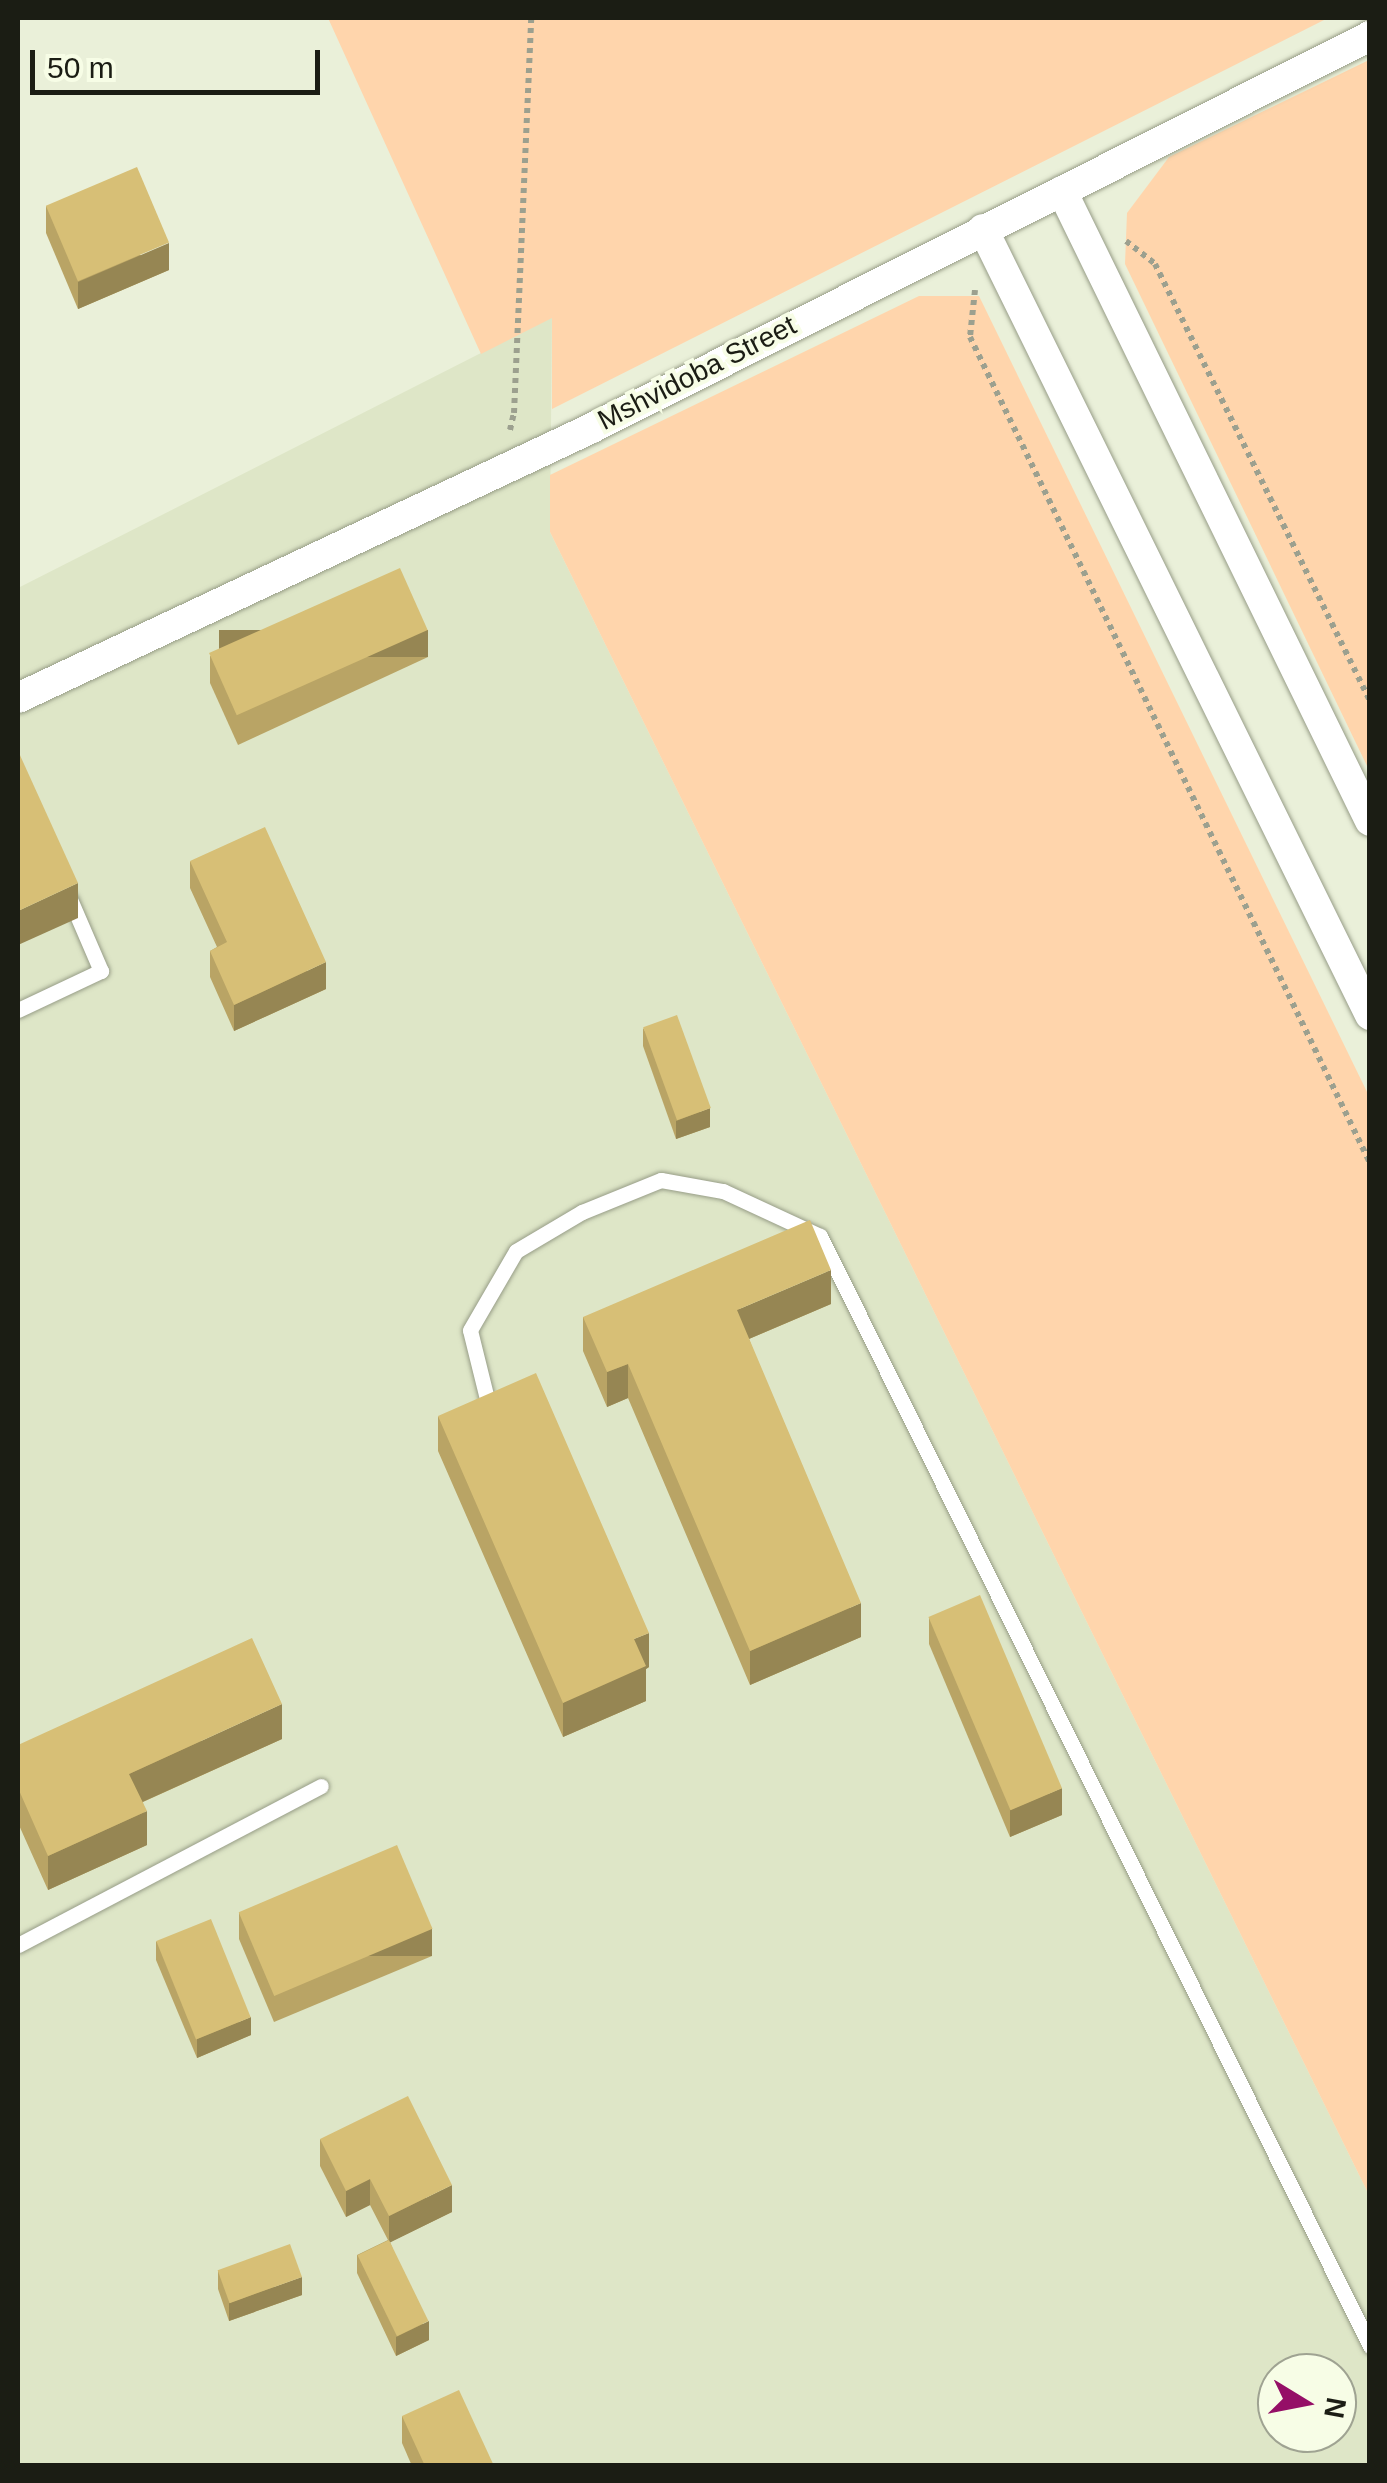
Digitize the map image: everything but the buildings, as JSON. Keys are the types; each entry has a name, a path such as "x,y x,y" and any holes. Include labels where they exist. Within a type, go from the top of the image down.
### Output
{"street":[{"name":"Mshvidoba Street","path":"18,698 498,472 1370,36"},
{"path":"1062,191 1370,821"},
{"path":"982,230 1370,1014"}],"lane":[{"path":"18,1010 101,971 63,883"},
{"path":"491,1416 470,1330 516,1251 582,1212 661,1180 724,1191 820,1236 1370,2346"},
{"path":"18,1945 321,1786"}],"path":[{"path":"498,472 514,413 532,18"},
{"path":"982,230 970,337 1370,1163"},
{"path":"1124,239 1155,264 1370,701"}],"shaded area":[{"path":"328,18 1328,18 552,409 552,318 481,354"},
{"path":"1369,60 1369,770 1125,264 1127,213 1169,157"},
{"path":"919,296 979,296 1369,1096 1369,2195 550,532 550,475"},
{"path":"552,317 550,532 1369,2195 1369,2465 18,2466 18,588"}]}
